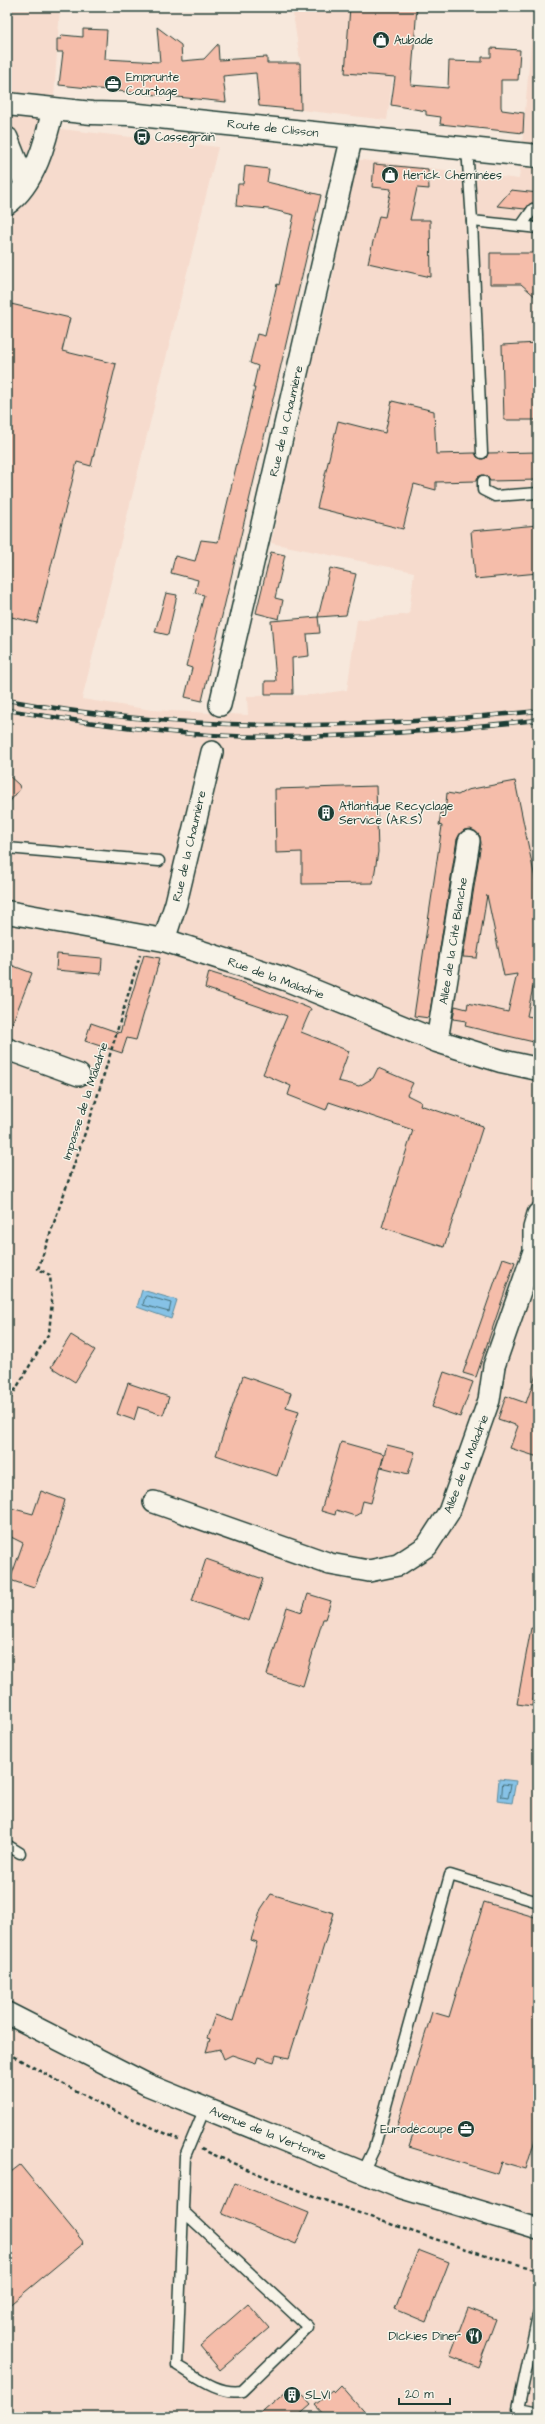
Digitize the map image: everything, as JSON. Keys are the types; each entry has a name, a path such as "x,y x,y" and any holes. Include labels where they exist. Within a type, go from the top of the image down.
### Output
{"main road":[{"name":"Route de Clisson","path":"7,104 92,114 136,114 538,156"},
{"name":"Rue de la Maladrie","path":"7,912 155,939 285,979 437,1041 501,1061 538,1069"}],"street":[{"path":"7,204 18,195 35,169 53,109"},
{"name":"Rue de la Chaumière","path":"220,705 352,136"},
{"path":"7,138 25,183"},
{"name":"Rue de la Chaumière","path":"155,939 176,903 212,752"},
{"name":"Allée de la Cité Blanche","path":"437,1041 469,841"},
{"path":"7,1049 79,1075"},
{"name":"Allée de la Maladrie","path":"154,1502 330,1564 369,1571 398,1565 427,1546 449,1512 489,1400 494,1366 534,1251 534,1228 538,1214"},
{"name":"Avenue de la Vertonne","path":"7,2013 148,2085 396,2186 538,2229"}],"lane":[{"path":"467,148 472,221 482,453"},
{"path":"521,226 533,209"},
{"path":"472,221 538,228"},
{"path":"483,481 483,490 495,496 538,493"},
{"path":"7,848 158,861"},
{"path":"7,1845 20,1853"},
{"path":"363,2172 374,2149 450,1875 538,1902"},
{"path":"184,2211 308,2327 242,2391 231,2393 218,2389 177,2365 185,2156 205,2108"},
{"path":"538,2315 518,2409 538,2413"}],"path":[{"name":"Impasse de la Maladrie","path":"7,1404 49,1333 52,1302 50,1275 38,1269 95,1104 155,939"},
{"path":"7,2053 104,2106 189,2144 338,2206 464,2249 538,2270"}],"shaded area":[{"path":"7,7 60,7 52,128 218,147 82,699 152,710 248,715 247,696 313,695 347,690 357,620 409,614 414,572 271,543 314,351 329,296 354,159 519,179 532,31 538,32 538,2417 7,2417"},
{"path":"292,7 417,7 411,79 393,77 387,120 301,110 300,60"}],"water":[{"path":"142,1290 177,1300 171,1319 137,1307"},
{"path":"499,1779 516,1781 512,1803 497,1801"}],"building":[{"path":"350,7 417,7 411,85 448,88 449,61 482,62 482,57 491,57 491,48 520,50 518,80 501,80 501,107 502,110 524,113 523,133 440,124 441,117 426,115 426,111 391,105 395,77 345,73"},
{"path":"157,27 181,45 182,61 204,59 218,44 219,60 267,57 267,63 300,63 301,110 259,106 256,73 223,76 226,102 59,85 63,52 57,52 57,39 61,39 62,35 83,37 83,29 107,30 105,59 160,62"},
{"path":"374,164 428,169 429,189 417,188 410,220 430,220 431,277 368,263 379,216 385,217 391,189 372,187"},
{"path":"245,166 269,169 267,182 321,195 202,701 185,697 192,668 186,666 204,595 195,593 198,580 171,573 175,556 195,561 201,540 218,542 255,388 253,388 258,366 250,363 257,334 265,336 277,284 279,285 294,215 269,209 236,206 238,184 243,184"},
{"path":"511,190 538,193 538,205 531,203 525,209 497,206"},
{"path":"490,253 538,253 538,299 521,284 490,284"},
{"path":"11,304 70,318 62,351 116,364 91,466 77,462 37,623 7,616 7,320"},
{"path":"538,343 538,420 504,420 502,345"},
{"path":"392,401 434,411 436,454 475,453 477,457 482,459 486,458 488,453 538,452 538,480 490,481 487,476 483,475 478,477 476,481 436,482 436,490 414,484 403,529 317,508 338,421 385,433"},
{"path":"538,525 538,573 475,579 471,531"},
{"path":"271,552 285,555 275,598 283,600 279,619 256,613"},
{"path":"330,568 356,574 346,615 318,617"},
{"path":"166,593 177,595 168,635 155,632"},
{"path":"318,617 320,633 307,634 309,656 292,658 293,694 265,694 265,681 276,681 271,621"},
{"path":"7,774 19,785 20,789 7,805"},
{"path":"515,781 538,893 538,986 533,987 527,1016 538,1018 538,1043 465,1026 466,1021 453,1019 455,1006 467,1009 468,1003 508,1012 517,974 504,976 487,895 477,958 463,957 481,843 480,836 471,829 464,830 457,839 429,1018 414,1016 442,826 439,825 441,812 445,813 447,793 458,795 467,790"},
{"name":"Atlantique Recyclage Service (A.R.S)","path":"376,786 378,852 373,883 302,884 302,852 276,853 275,789"},
{"path":"57,954 102,958 101,974 56,970"},
{"path":"144,955 160,958 136,1040 127,1038 122,1053 85,1041 91,1023 120,1033"},
{"path":"11,965 32,973 8,1034 7,975"},
{"path":"209,972 257,987 311,1009 301,1032 349,1051 338,1081 359,1086 373,1078 378,1068 413,1083 407,1095 421,1102 420,1105 483,1126 444,1247 382,1227 413,1130 329,1102 326,1110 288,1095 291,1086 263,1074 287,1016 205,988"},
{"path":"503,1258 515,1262 476,1377 463,1373"},
{"path":"71,1335 95,1350 75,1382 51,1367"},
{"path":"444,1372 473,1382 460,1417 432,1407"},
{"path":"536,1375 538,1375 538,1457 510,1448 518,1426 498,1419 506,1396 526,1403"},
{"path":"243,1376 291,1393 286,1407 299,1411 277,1476 216,1455"},
{"path":"128,1383 169,1397 163,1415 138,1407 134,1420 117,1414"},
{"path":"341,1442 384,1454 371,1503 363,1501 360,1513 355,1516 336,1510 335,1515 321,1511"},
{"path":"387,1445 415,1452 408,1474 381,1467"},
{"path":"41,1491 65,1500 54,1540 34,1588 10,1580 23,1543 7,1535 7,1507 33,1514"},
{"path":"206,1559 263,1579 249,1621 192,1601"},
{"path":"308,1594 331,1601 325,1619 323,1619 303,1686 267,1675 287,1607 302,1612"},
{"path":"531,1628 538,1629 538,1675 532,1706 517,1704"},
{"path":"271,1894 334,1913 289,2058 276,2055 274,2062 258,2057 256,2063 232,2055 224,2059 220,2049 206,2052 210,2039 207,2038 215,2015 233,2021 257,1942 251,1940 261,1909"},
{"path":"484,1902 538,1918 538,2130 526,2169 502,2162 498,2174 409,2147 413,2135 396,2130 432,2012 449,2017"},
{"path":"20,2165 84,2243 7,2307 7,2175"},
{"path":"235,2183 309,2213 296,2244 222,2214"},
{"path":"418,2250 449,2262 426,2322 395,2309"},
{"path":"248,2304 269,2328 220,2370 200,2346"},
{"name":"DIckies Diner","path":"468,2308 496,2319 478,2367 450,2356"},
{"name":"SLVI","path":"294,2385 311,2405 297,2417 257,2417"},
{"path":"341,2386 368,2417 326,2417 315,2405 332,2391 334,2393"}],"railway":[{"path":"7,700 75,711 141,719 272,725 403,722 538,711"},
{"path":"7,710 146,730 193,734 279,737 409,732 538,720"}],"place":[{"name":"Aubade","path":"381,40"},
{"name":"Emprunte Courtage","path":"113,84"},
{"name":"Cassegrain","path":"142,137"},
{"name":"Herick Cheminées","path":"390,175"},
{"name":"Atlantique Recyclage Service (A.R.S)","path":"326,813"},
{"name":"Eurodécoupe","path":"466,2129"},
{"name":"DIckies Diner","path":"474,2336"},
{"name":"SLVI","path":"292,2395"}]}
